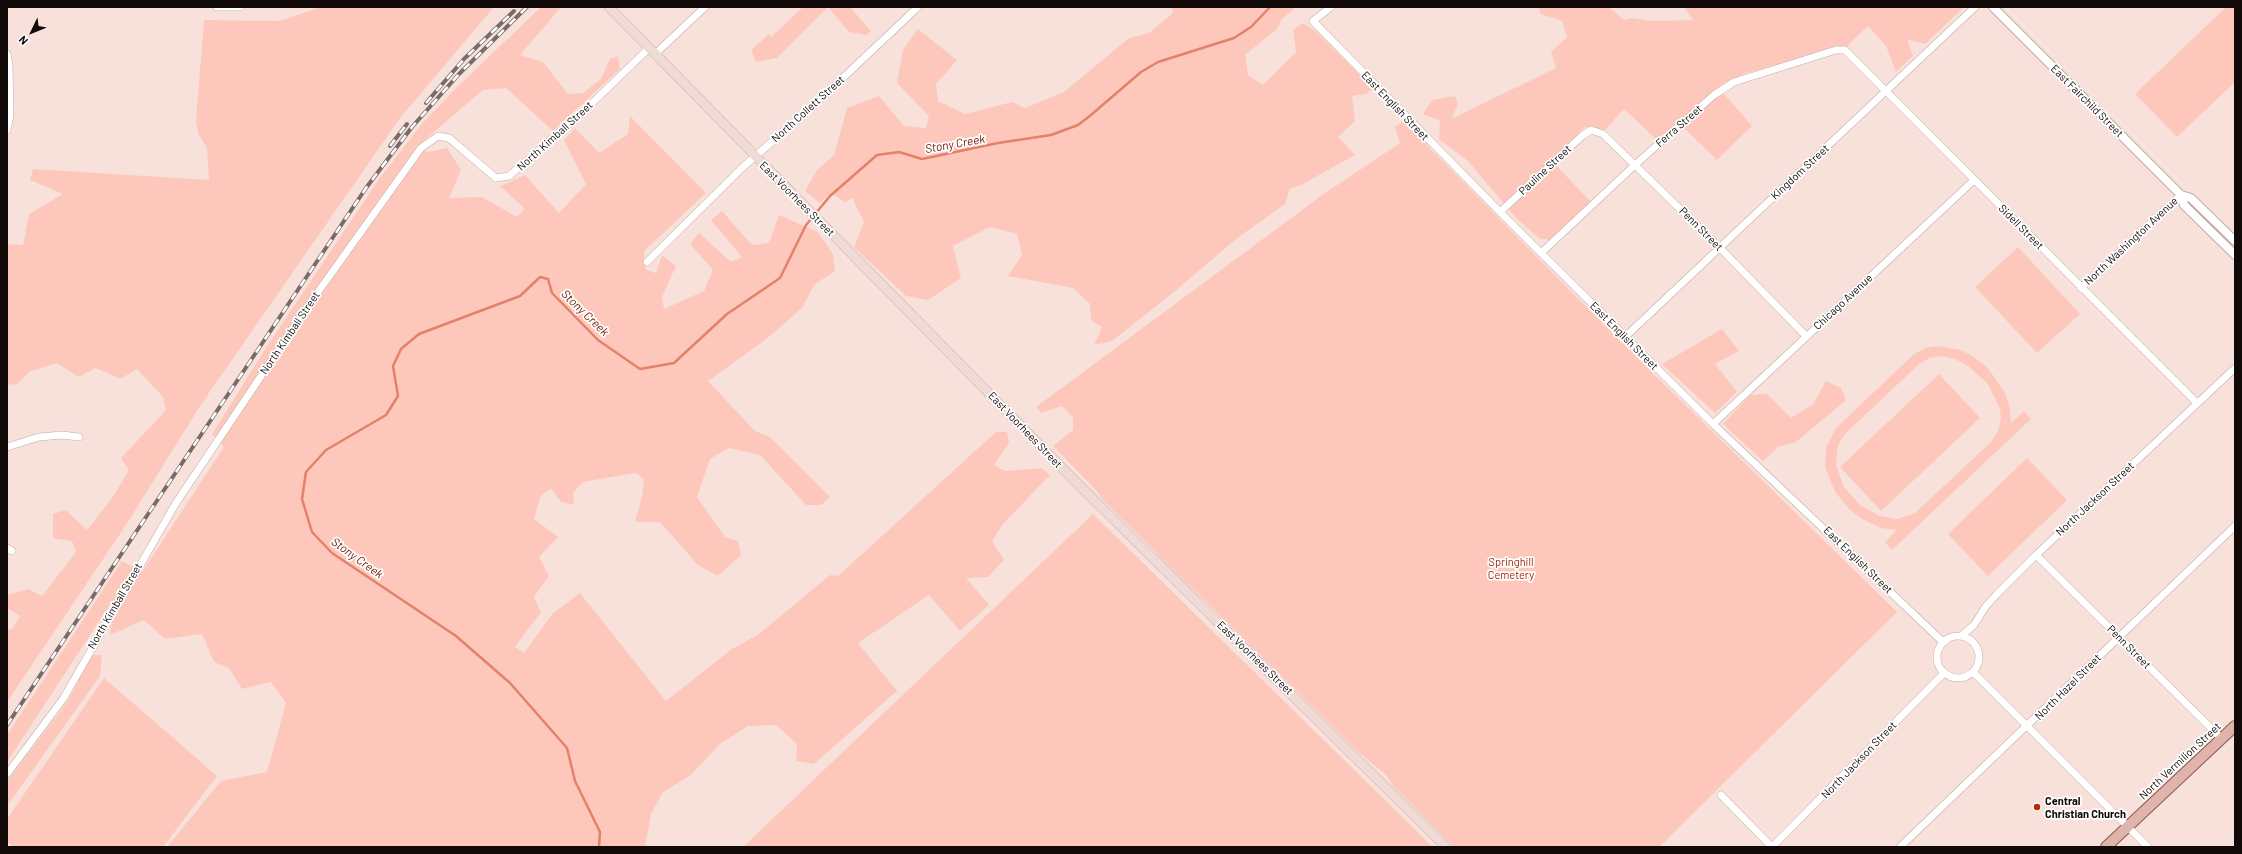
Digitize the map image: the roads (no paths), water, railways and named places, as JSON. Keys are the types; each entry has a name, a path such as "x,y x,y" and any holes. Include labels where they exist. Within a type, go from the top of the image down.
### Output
{"main road":[{"name":"East Voorhees Street","path":"609,7 1091,497 1446,847"},
{"name":"North Vermilion Street","path":"2106,847 2235,726"}],"street":[{"path":"217,7 240,7"},
{"name":"North Kimball Street","path":"7,774 62,699 176,503 308,306 421,148 438,136 449,138 496,178 509,176 652,51 705,7"},
{"name":"North Collett Street","path":"648,262 756,157 811,108 918,7"},
{"name":"East English Street","path":"1331,7 1313,21 1500,212 1713,424 1943,642"},
{"name":"Kingdom Street","path":"1625,337 1975,7"},
{"name":"East Fairchild Street","path":"1993,7 2181,195 2184,205 2235,255"},
{"name":"Ferra Street","path":"1541,253 1636,164 1714,95 1734,82 1836,50 1845,50"},
{"name":"Sidell Street","path":"1845,50 2197,403"},
{"path":"7,54 10,108 7,130"},
{"name":"Pauline Street","path":"1500,212 1582,136 1591,130"},
{"name":"Penn Street","path":"1591,130 1603,134 1636,164 1720,247 1806,336"},
{"name":"Chicago Avenue","path":"1713,424 1974,180"},
{"name":"East Fairchild Street","path":"2181,195 2191,198 2235,241"},
{"name":"North Washington Avenue","path":"2081,288 2181,195"},
{"name":"North Jackson Street","path":"1961,636 1974,625 1992,600 2036,555 2235,368"},
{"path":"7,447 39,437 62,435 79,437"},
{"name":"North Hazel Street","path":"1900,847 2235,526"},
{"name":"Penn Street","path":"2036,555 2222,739"},
{"path":"1961,636 1972,642 1979,655 1978,667 1974,673 1968,677 1960,679 1951,677 1944,673 1937,658 1938,651 1943,642 1949,638 1961,636"},
{"name":"North Jackson Street","path":"1772,847 1944,673"},
{"path":"1974,673 2148,847"},
{"path":"1721,795 1772,847"}],"waterway":[{"name":"Stony Creek","path":"599,847 600,832 575,781 567,748 510,683 456,636 332,553 312,532 302,499 306,472 326,450 386,415 398,396 393,366 401,349 419,334 520,296 540,277 548,279 552,293 598,340 640,369 674,363 727,314 780,278 806,225 830,196 877,155 899,152 922,159 998,143 1051,135 1078,125 1141,72 1158,62 1234,38 1251,27 1270,7"}],"railway":[{"path":"7,725 366,188 412,127 459,74 527,7"},
{"path":"426,103 464,59 514,11"},
{"path":"390,146 407,124"}],"place":[{"name":"Central Christian Church","path":"2037,807"}],"park label":[{"name":"Springhill Cemetery","path":"1511,568"}]}
